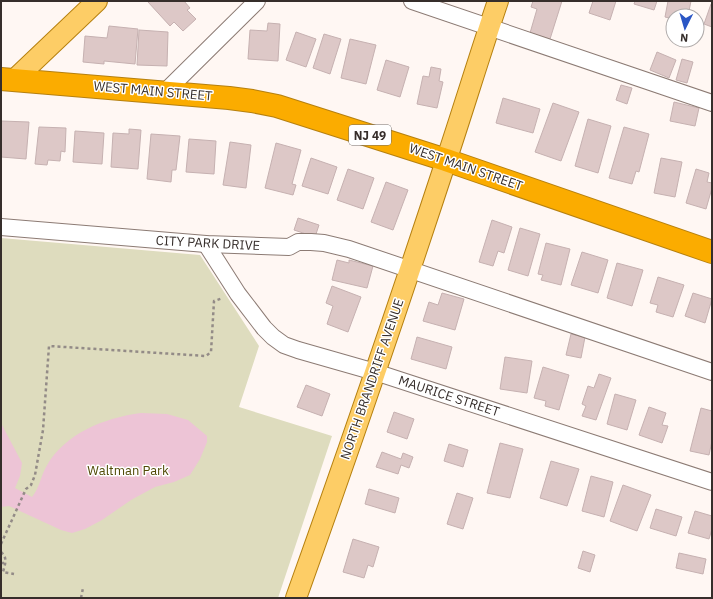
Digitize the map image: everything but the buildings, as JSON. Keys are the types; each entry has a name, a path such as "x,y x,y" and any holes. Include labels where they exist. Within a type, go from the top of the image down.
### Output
{"highway":[{"name":"WEST MAIN STREET","path":"8,79 229,98 277,106 446,160 712,252"}],"main road":[{"path":"8,79 97,1"},
{"name":"NORTH BRANDRIFF AVENUE","path":"296,598 375,372 498,1"}],"street":[{"path":"165,92 257,1"},
{"path":"412,1 712,103"},
{"name":"CITY PARK DRIVE","path":"1,227 206,244 289,247 298,242 324,243 349,249 409,270"},
{"name":"MAURICE STREET","path":"206,244 238,294 264,328 272,338 284,344 298,350 375,372 712,482"},
{"path":"409,270 712,372"}],"path":[{"path":"1,544 26,489 31,485 35,475 43,430 49,346 206,356 211,352 214,301 238,294"},
{"path":"1,552 5,556 3,572 14,574"},
{"path":"1,563 5,564"},
{"path":"81,598 83,588"}],"green space":[{"name":"Waltman Park","path":"1,238 200,255 259,346 239,407 332,436 278,598 1,598"}],"shaded area":[{"path":"141,413 167,414 188,420 207,436 207,442 200,459 190,475 174,482 155,487 131,500 102,520 85,529 72,533 61,530 9,506 1,507 1,423 22,463 20,476 15,488 32,497 37,490 46,467 54,455 75,436 100,423 127,415"}]}
